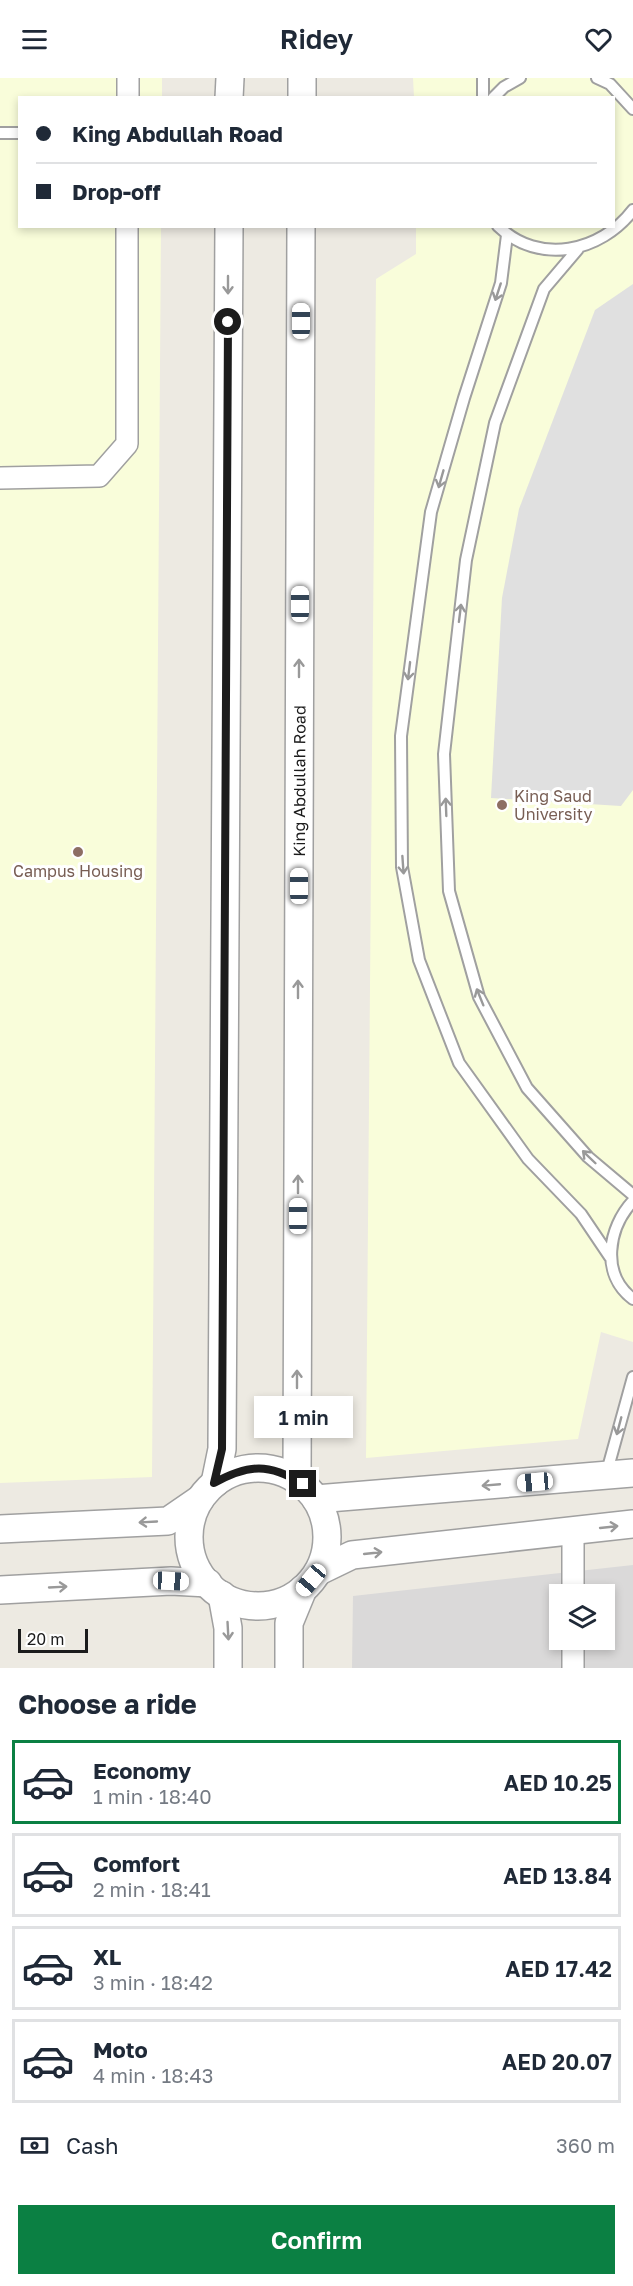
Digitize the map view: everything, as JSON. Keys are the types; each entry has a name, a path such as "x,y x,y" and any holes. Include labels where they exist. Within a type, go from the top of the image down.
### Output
{"street":[{"path":"128,78 128,96"},
{"path":"230,78 230,96"},
{"path":"0,478 99,476 127,444 128,228"},
{"path":"228,1668 228,1628 215,1589 194,1562 189,1541 192,1520 207,1491 222,1449 229,228"},
{"name":"King Abdullah Road","path":"297,1480 301,228"},
{"path":"0,1529 168,1521 235,1471 259,1467 282,1471 297,1480 316,1499 327,1524 327,1548 289,1623 289,1668"},
{"path":"316,1499 633,1473"},
{"path":"0,1590 171,1581 215,1589 242,1604 264,1606 285,1601 311,1580 352,1555 633,1524"},
{"path":"573,1531 573,1584"},
{"path":"573,1650 573,1668"}],"lane":[{"path":"483,78 483,96"},
{"path":"495,96 504,87 520,78"},
{"path":"597,78 610,84 633,110"},
{"path":"0,133 18,133"},
{"path":"500,228 507,235 529,246 553,251 578,249 602,240 622,224 633,210"},
{"path":"507,235 501,283 431,512 401,736 402,867 419,960 459,1063 528,1159 581,1215 610,1257 616,1279 633,1299"},
{"path":"578,249 544,289 495,423 466,560 444,754 449,891 479,997 527,1088 588,1158 633,1195"},
{"path":"610,1257 612,1235 621,1214 633,1201"},
{"path":"606,1476 633,1377"}],"shaded area":[{"name":"Campus Housing","path":"0,78 162,78 162,96 18,96 18,228 161,228 152,1477 0,1483"},
{"name":"King Saud University","path":"413,78 633,78 633,1342 601,1332 578,1439 366,1458 376,279 416,254 416,228 615,228 615,96 414,96"},
{"path":"633,284 633,790 621,806 491,798 502,598 519,509 595,310"},
{"path":"633,1565 633,1668 352,1668 353,1596"}],"place":[{"name":"King Saud University","path":"502,805"},
{"name":"Campus Housing","path":"78,852"}],"route":[{"path":"228,322 222,1449 214,1483 235,1471 259,1467 282,1471 303,1484"}]}
